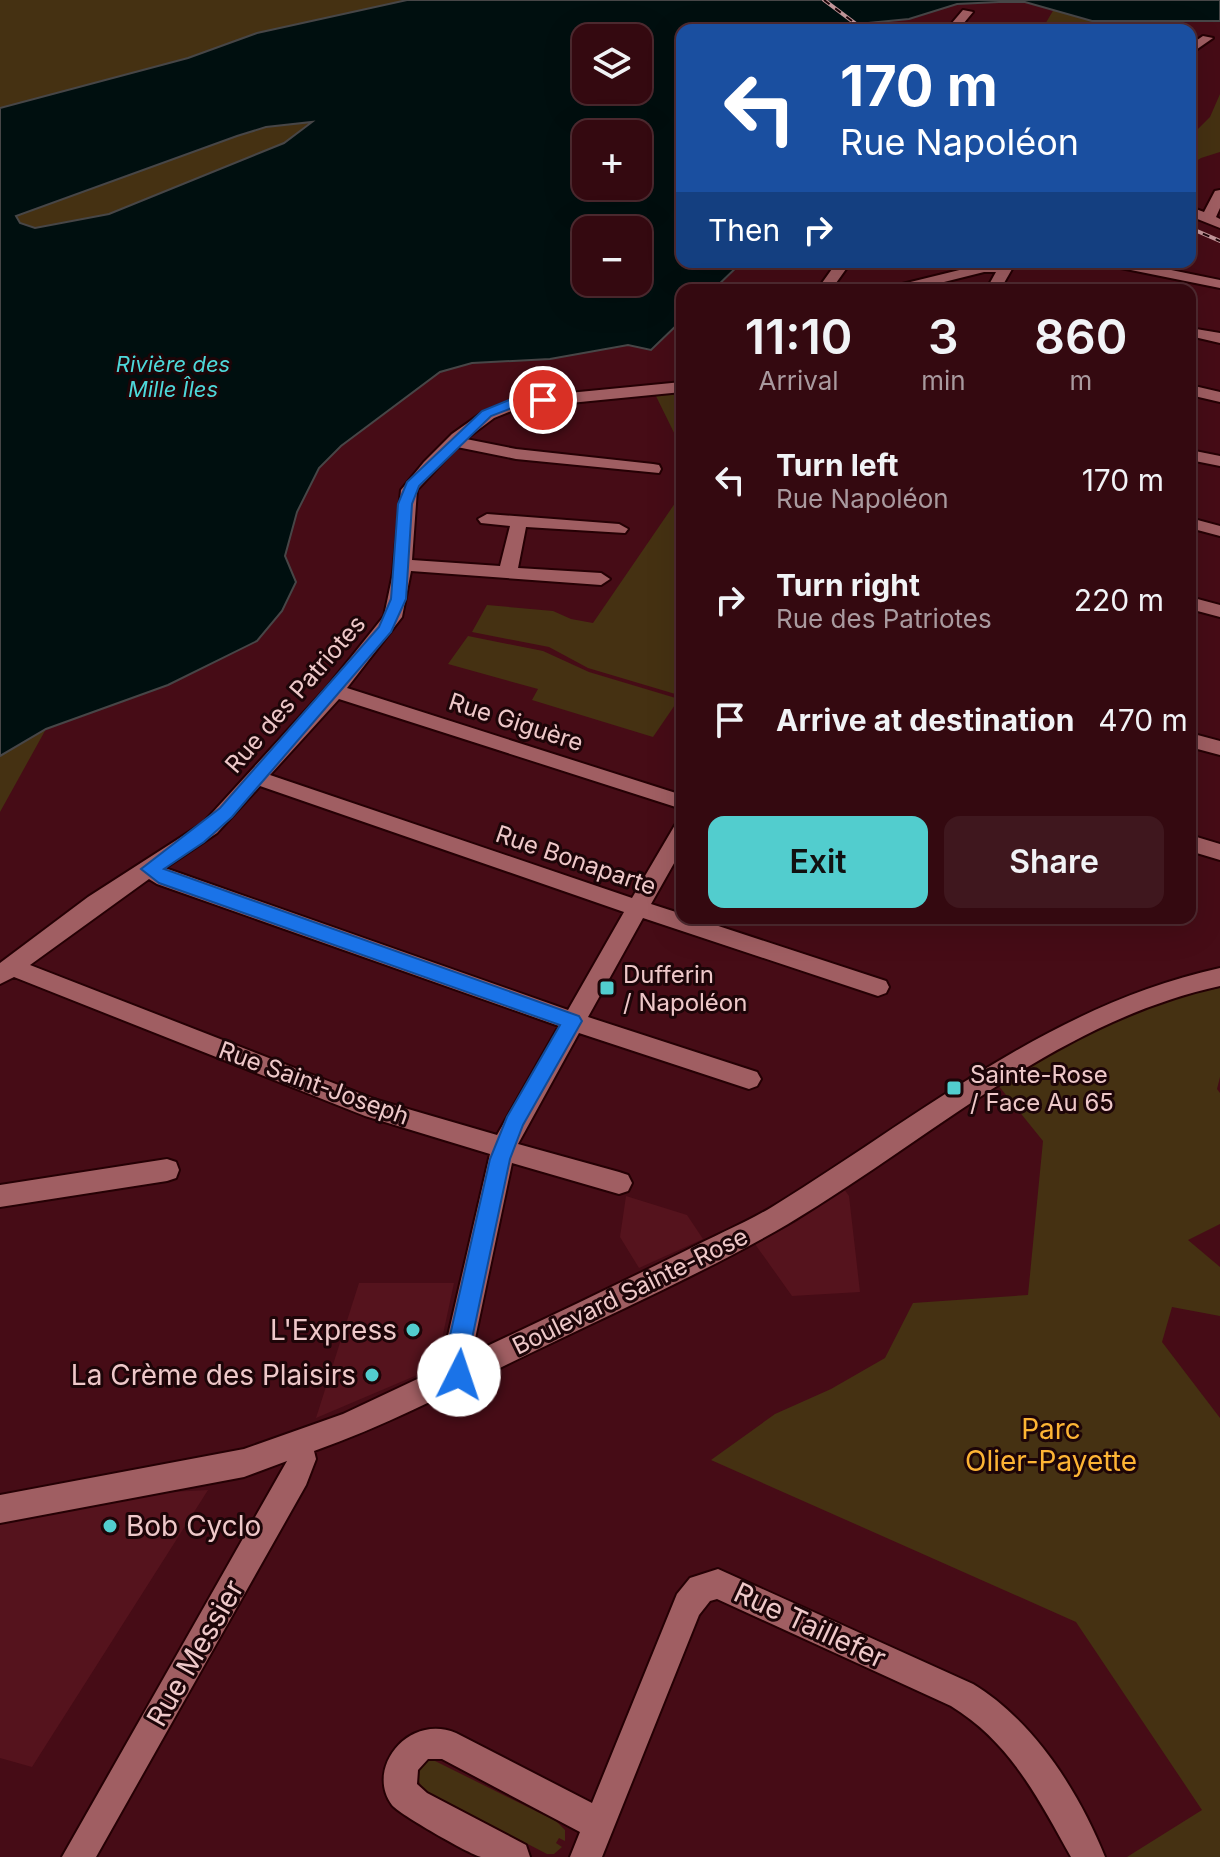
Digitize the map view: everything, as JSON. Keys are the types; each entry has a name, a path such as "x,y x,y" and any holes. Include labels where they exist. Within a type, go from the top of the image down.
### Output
{"street":[{"path":"957,24 967,12"},
{"path":"1196,46 1207,38"},
{"path":"1214,222 1220,194"},
{"path":"918,284 981,268"},
{"path":"1141,268 1220,284"},
{"path":"1196,333 1220,338"},
{"name":"Rue des Patriotes","path":"7,970 96,903 204,833 335,691 392,619 402,565 408,491 487,414 509,404 676,388"},
{"path":"1196,391 1220,397"},
{"path":"455,442 516,454 653,469"},
{"path":"1196,456 1220,461"},
{"path":"487,519 619,529"},
{"path":"508,572 519,522"},
{"path":"1196,525 1220,531"},
{"path":"402,565 601,579"},
{"path":"1196,608 1220,611"},
{"name":"Rue Giguère","path":"335,691 676,800"},
{"path":"1196,742 1220,748"},
{"name":"Rue Bonaparte","path":"258,778 676,921"},
{"path":"459,1375 458,1353 493,1187 514,1123 676,840"},
{"path":"1196,845 1220,852"},
{"path":"150,869 180,884 572,1021 749,1079"},
{"name":"Rue Bonaparte","path":"686,924 878,987"},
{"name":"Rue Saint-Joseph","path":"7,970 29,975 346,1099 521,1156 619,1183"},
{"name":"Boulevard Sainte-Rose","path":"0,1509 228,1467 299,1445 459,1375 779,1216 987,1078 1034,1051 1140,999 1174,987 1220,977"},
{"path":"0,1196 167,1170"},
{"name":"Rue Messier","path":"78,1857 296,1475 302,1459 299,1445"},
{"name":"Rue Taillefer","path":"586,1857 688,1605 701,1589 718,1584 962,1695 992,1712 1028,1753 1089,1857"},
{"path":"514,1857 416,1804 403,1793 402,1773 418,1746 430,1740 445,1744 599,1824"}],"shaded area":[{"path":"844,1189 849,1196 860,1292 792,1296 755,1244 796,1222"},
{"path":"626,1196 687,1215 703,1239 639,1268 620,1237"},
{"path":"359,1283 454,1283 436,1367 316,1418"},
{"path":"208,1490 32,1767 0,1758 0,1518 95,1496"}],"green space":[{"path":"0,0 421,0 0,111"},
{"path":"1054,9 1092,21 1140,23 1140,24 1045,24"},
{"path":"1220,94 1220,152 1196,161 1196,131 1210,117"},
{"path":"313,121 284,143 109,214 35,228 20,223 15,216 237,136 266,127"},
{"path":"676,390 676,437 654,392"},
{"path":"676,502 676,694 588,668 549,647 472,632 487,605 553,611 571,619 593,623"},
{"path":"468,636 543,651 589,672 676,698 676,703 653,737 532,700 538,689 448,664"},
{"path":"46,729 0,812 0,745"},
{"name":"Parc Olier-Payette","path":"1220,988 1220,1077 1217,1089 1220,1093 1220,1224 1188,1240 1220,1267 1220,1316 1172,1307 1162,1342 1220,1418 1220,1857 1127,1857 1202,1810 1076,1622 711,1460 775,1414 831,1389 885,1358 913,1303 1028,1295 1043,1141 998,1085 1105,1026 1163,1003"},
{"path":"431,1759 556,1821 565,1830 565,1841 559,1838 556,1843 562,1847 554,1854 547,1854 426,1791 419,1782 418,1774 422,1765"}],"water":[{"name":"Rivière des Mille Îles","path":"407,0 1220,0 1220,21 1092,21 1025,2 999,2 957,4 909,19 858,24 676,24 676,268 736,268 719,284 676,284 676,326 651,350 628,345 550,359 472,363 440,372 341,446 319,468 297,512 285,556 296,582 282,611 257,641 168,685 46,729 0,756 0,108 188,58 257,33","holes":["312,122 284,143 109,214 35,228 20,223 16,216 237,136 266,127"]}],"railway":[{"path":"824,0 856,24"},
{"path":"1196,231 1220,241"}],"place":[{"name":"Dufferin / Napoléon","path":"607,988"},
{"name":"Sainte-Rose / Face Au 65","path":"954,1088"},
{"name":"L'Express","path":"413,1330"},
{"name":"La Crème des Plaisirs","path":"372,1375"},
{"name":"Bob Cyclo","path":"110,1526"}],"route":[{"path":"459,1375 458,1353 500,1159 514,1123 572,1021 165,878 150,869 217,822 304,727 386,629 397,605 402,573 405,504 412,485 487,414 509,404 543,400"}]}
